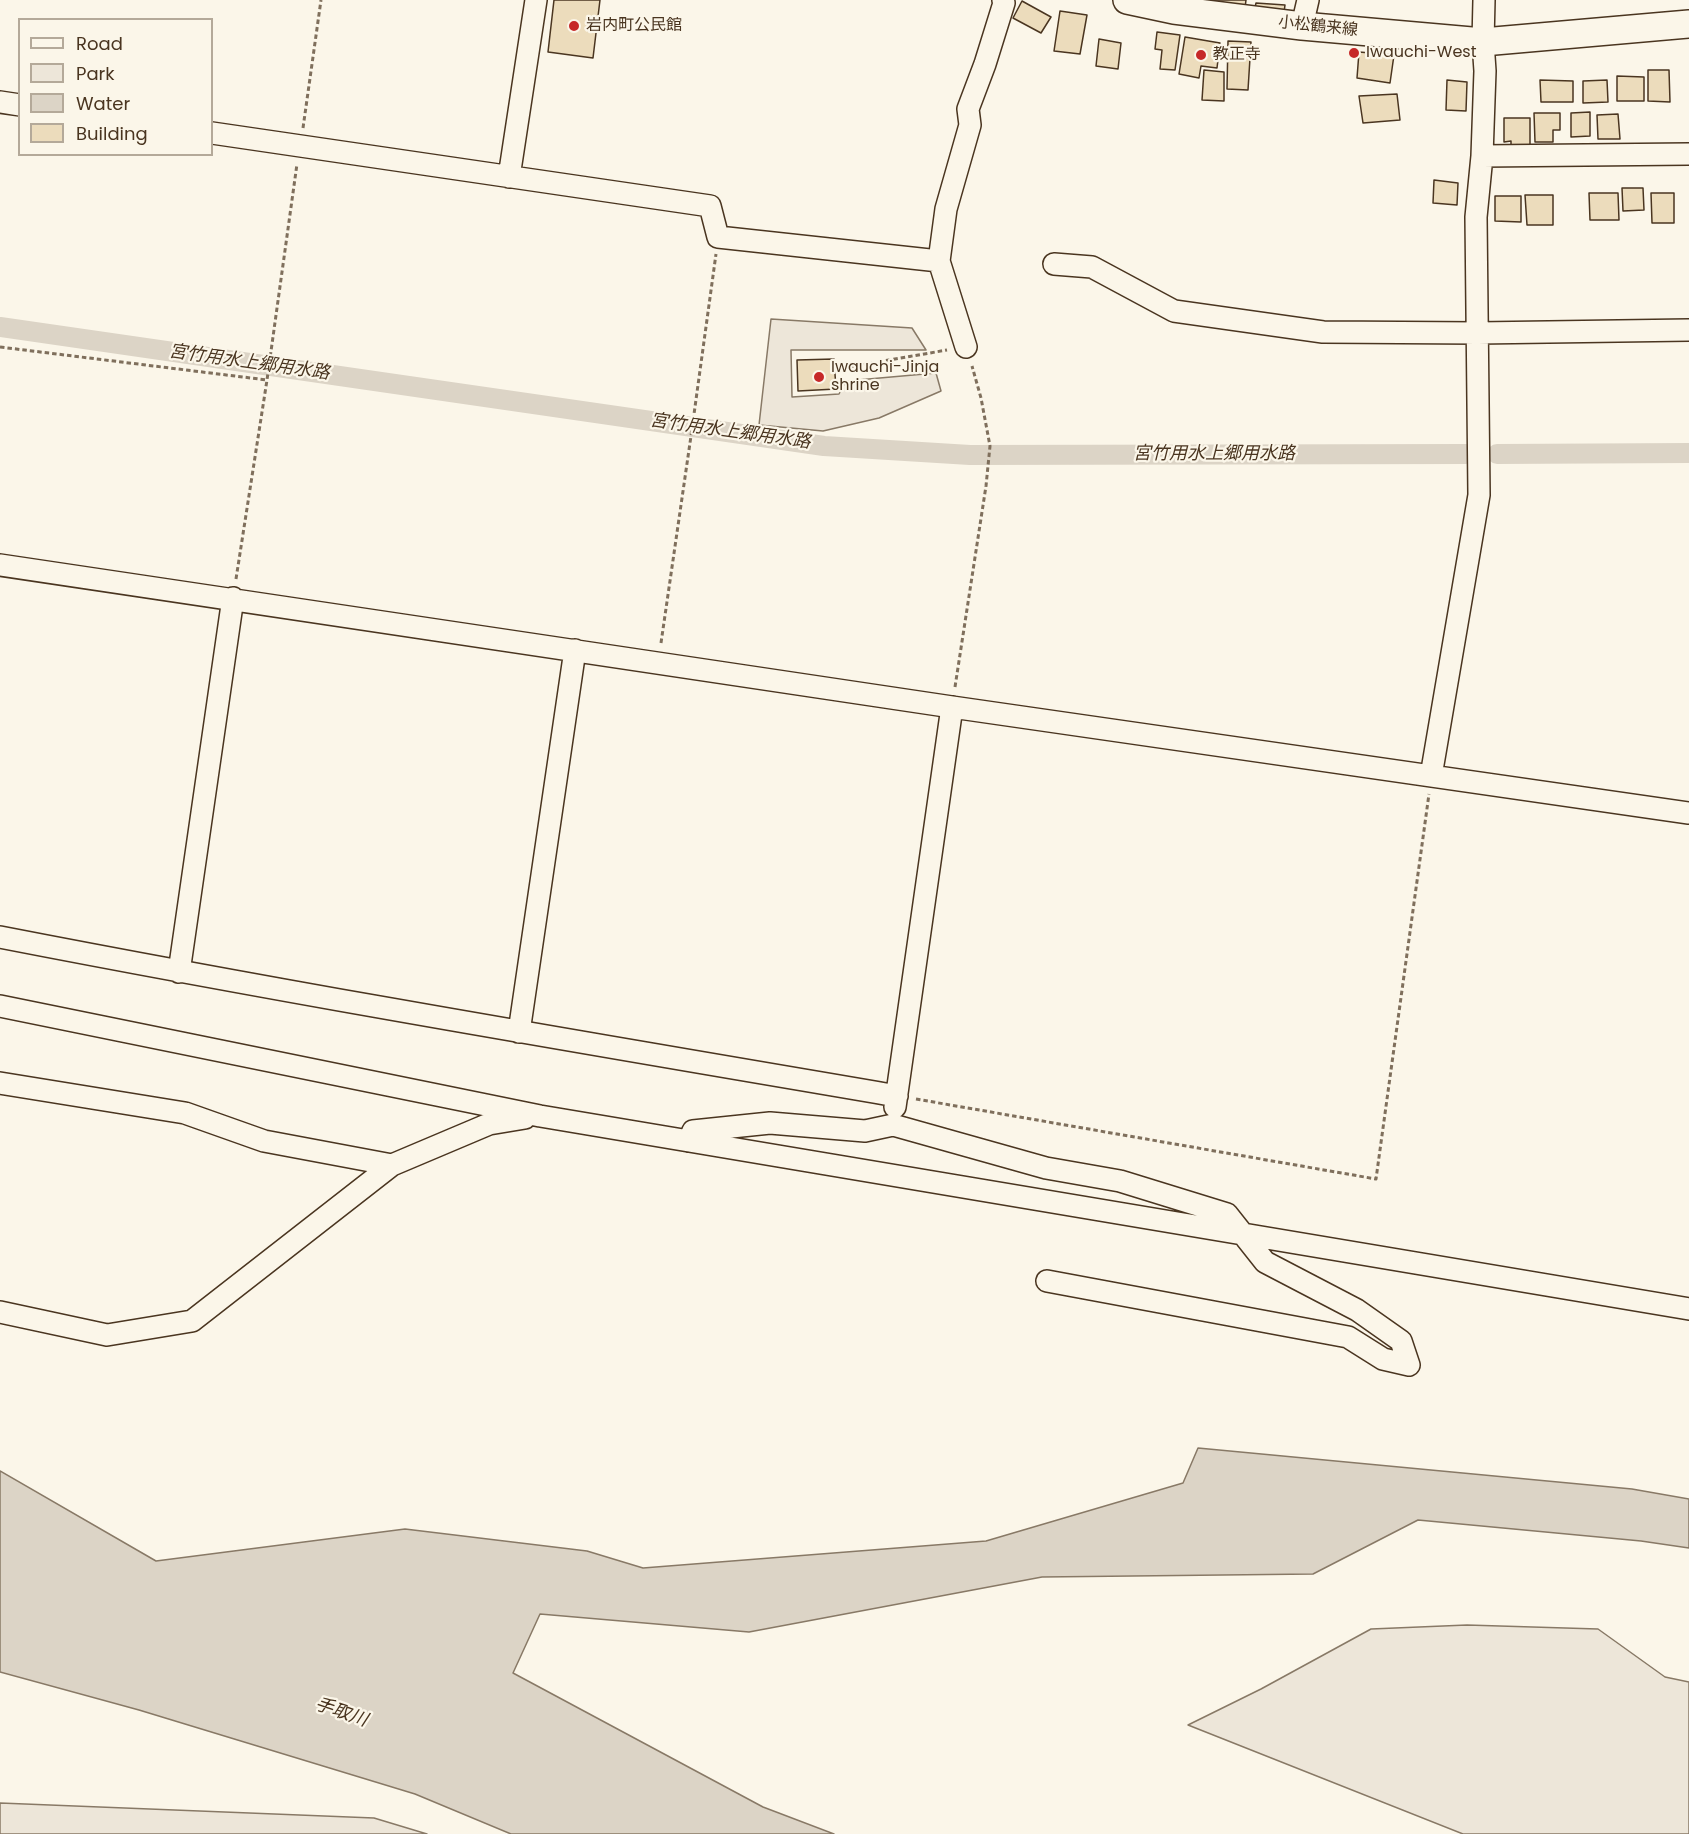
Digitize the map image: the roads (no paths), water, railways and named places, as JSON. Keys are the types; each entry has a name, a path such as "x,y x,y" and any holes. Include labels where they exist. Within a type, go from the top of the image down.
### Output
{"main road":[{"name":"小松鶴来線","path":"1127,0 1174,10 1302,26 1483,42 1689,24"}],"street":[{"path":"509,177 536,0"},
{"path":"966,347 939,261 946,209 970,125 968,109 988,54 1003,0"},
{"path":"1302,26 1308,0"},
{"path":"1431,776 1479,495 1476,218 1482,156 1485,71 1484,0"},
{"path":"0,102 18,105"},
{"path":"213,133 710,206 718,237 939,261"},
{"path":"1482,156 1689,154"},
{"path":"1054,264 1092,267 1173,311 1323,332 1478,333 1689,330"},
{"path":"0,565 952,707 1689,813"},
{"path":"179,972 233,598"},
{"path":"519,1032 574,650"},
{"path":"893,1125 952,707"},
{"path":"0,937 179,972 897,1096"},
{"path":"0,1006 540,1116 1689,1309"},
{"path":"0,1083 184,1113 264,1141 392,1165"},
{"path":"0,1312 107,1335 192,1321 392,1165 489,1124 540,1116"},
{"path":"689,1141 693,1131 770,1123 865,1131 893,1125 1046,1168 1120,1181 1227,1214 1265,1262 1358,1310 1401,1341 1409,1365 1383,1359 1348,1338 1047,1281"}],"water":[{"name":"手取川","path":"1198,1448 1632,1489 1689,1499 1689,1548 1641,1541 1418,1520 1313,1574 1042,1577 749,1632 540,1614 513,1673 763,1807 834,1834 511,1834 415,1794 139,1710 0,1672 0,1471 156,1561 405,1529 587,1551 643,1568 986,1541 1183,1483"}],"waterway":[{"name":"宮竹用水上郷用水路","path":"0,327 824,446 970,455 1466,454"},
{"name":"宮竹用水上郷用水路","path":"1497,454 1689,453"}],"place":[{"name":"岩内町公民館","path":"574,26"},
{"name":"Iwauchi-West","path":"1354,53"},
{"name":"教正寺","path":"1201,55"},
{"name":"Iwauchi-Jinja shrine","path":"819,377"}]}
